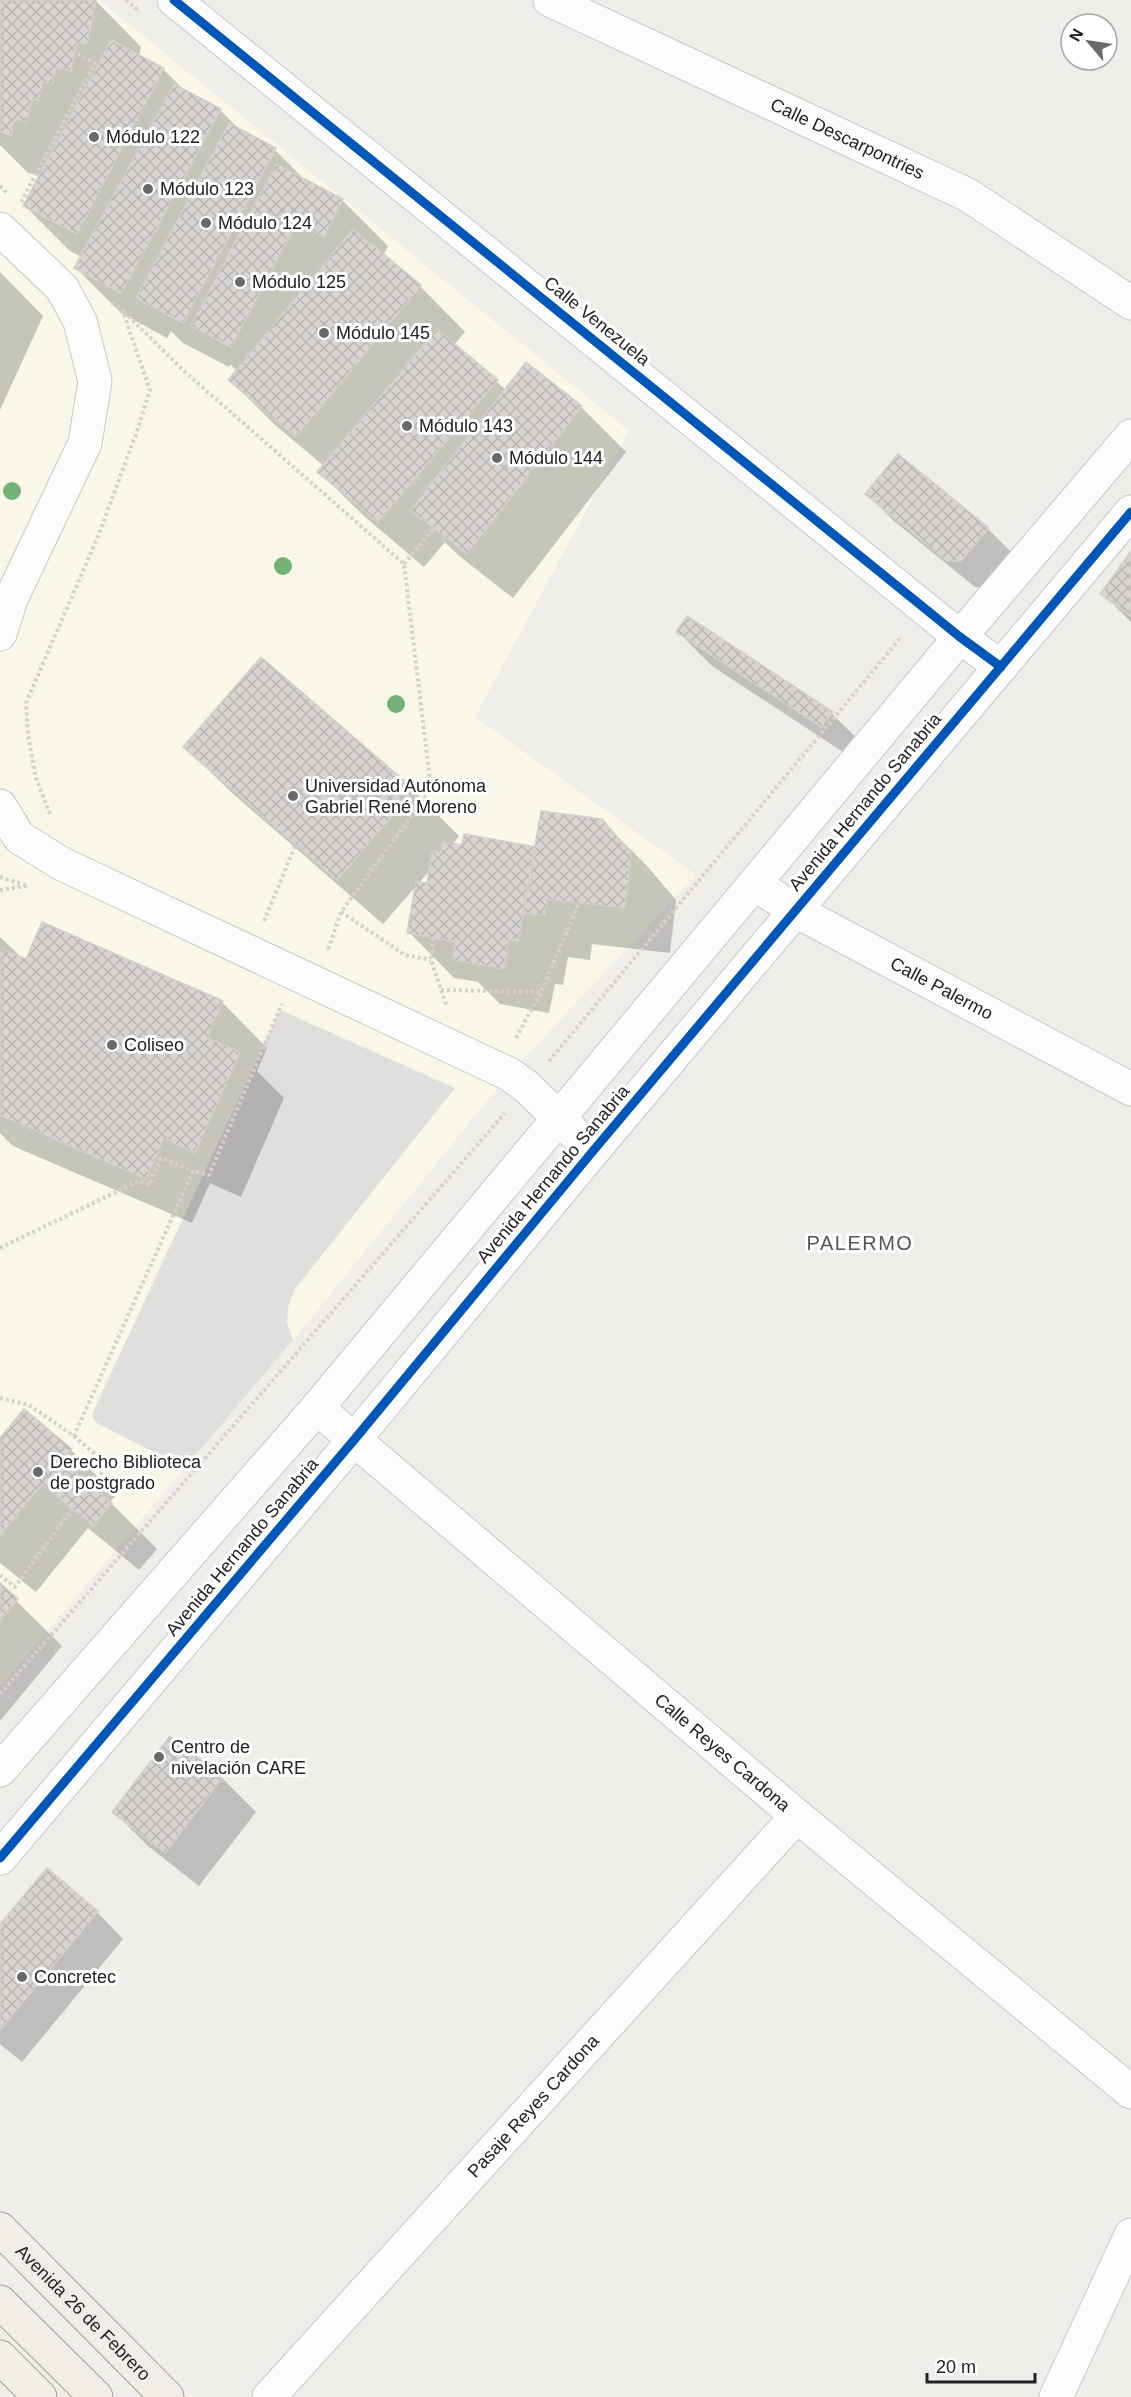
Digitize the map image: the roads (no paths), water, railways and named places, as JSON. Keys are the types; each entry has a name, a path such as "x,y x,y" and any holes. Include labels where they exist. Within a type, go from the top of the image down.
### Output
{"main road":[{"name":"Avenida 26 de Febrero","path":"0,2229 167,2397"},
{"path":"0,2302 96,2397"},
{"path":"0,2357 40,2397"}],"street":[{"name":"Calle Venezuela","path":"174,0 1000,667"},
{"name":"Calle Descarpontries","path":"550,0 968,195 1131,303"},
{"path":"0,229 62,288 80,321 95,381 85,443 11,599 0,634"},
{"name":"Avenida Hernando Sanabria","path":"0,1770 317,1408 960,637 1131,436"},
{"name":"Avenida Hernando Sanabria","path":"0,1858 354,1440 593,1151 1131,512"},
{"path":"1047,534 1058,552 1071,561 1086,565"},
{"path":"888,725 910,734 920,744 926,755"},
{"path":"0,806 19,837 60,863 509,1074 527,1087 593,1151"},
{"name":"Calle Palermo","path":"755,884 796,911 1131,1089"},
{"name":"Calle Reyes Cardona","path":"317,1408 797,1816 1131,2092"},
{"name":"Pasaje Reyes Cardona","path":"269,2397 797,1816"},
{"path":"1056,2397 1131,2235"}],"place":[{"name":"Módulo 122","path":"94,137"},
{"name":"Módulo 123","path":"148,189"},
{"name":"Módulo 124","path":"206,223"},
{"name":"Módulo 125","path":"240,282"},
{"name":"Módulo 145","path":"324,333"},
{"name":"Módulo 143","path":"407,426"},
{"name":"Módulo 144","path":"497,458"},
{"name":"Universidad Autónoma Gabriel René Moreno","path":"293,796"},
{"name":"Coliseo","path":"112,1045"},
{"name":"Derecho Biblioteca de postgrado","path":"38,1472"},
{"name":"Centro de nivelación CARE","path":"159,1757"},
{"name":"Concretec","path":"22,1977"}],"district":[{"name":"PALERMO","path":"860,1243"}]}
